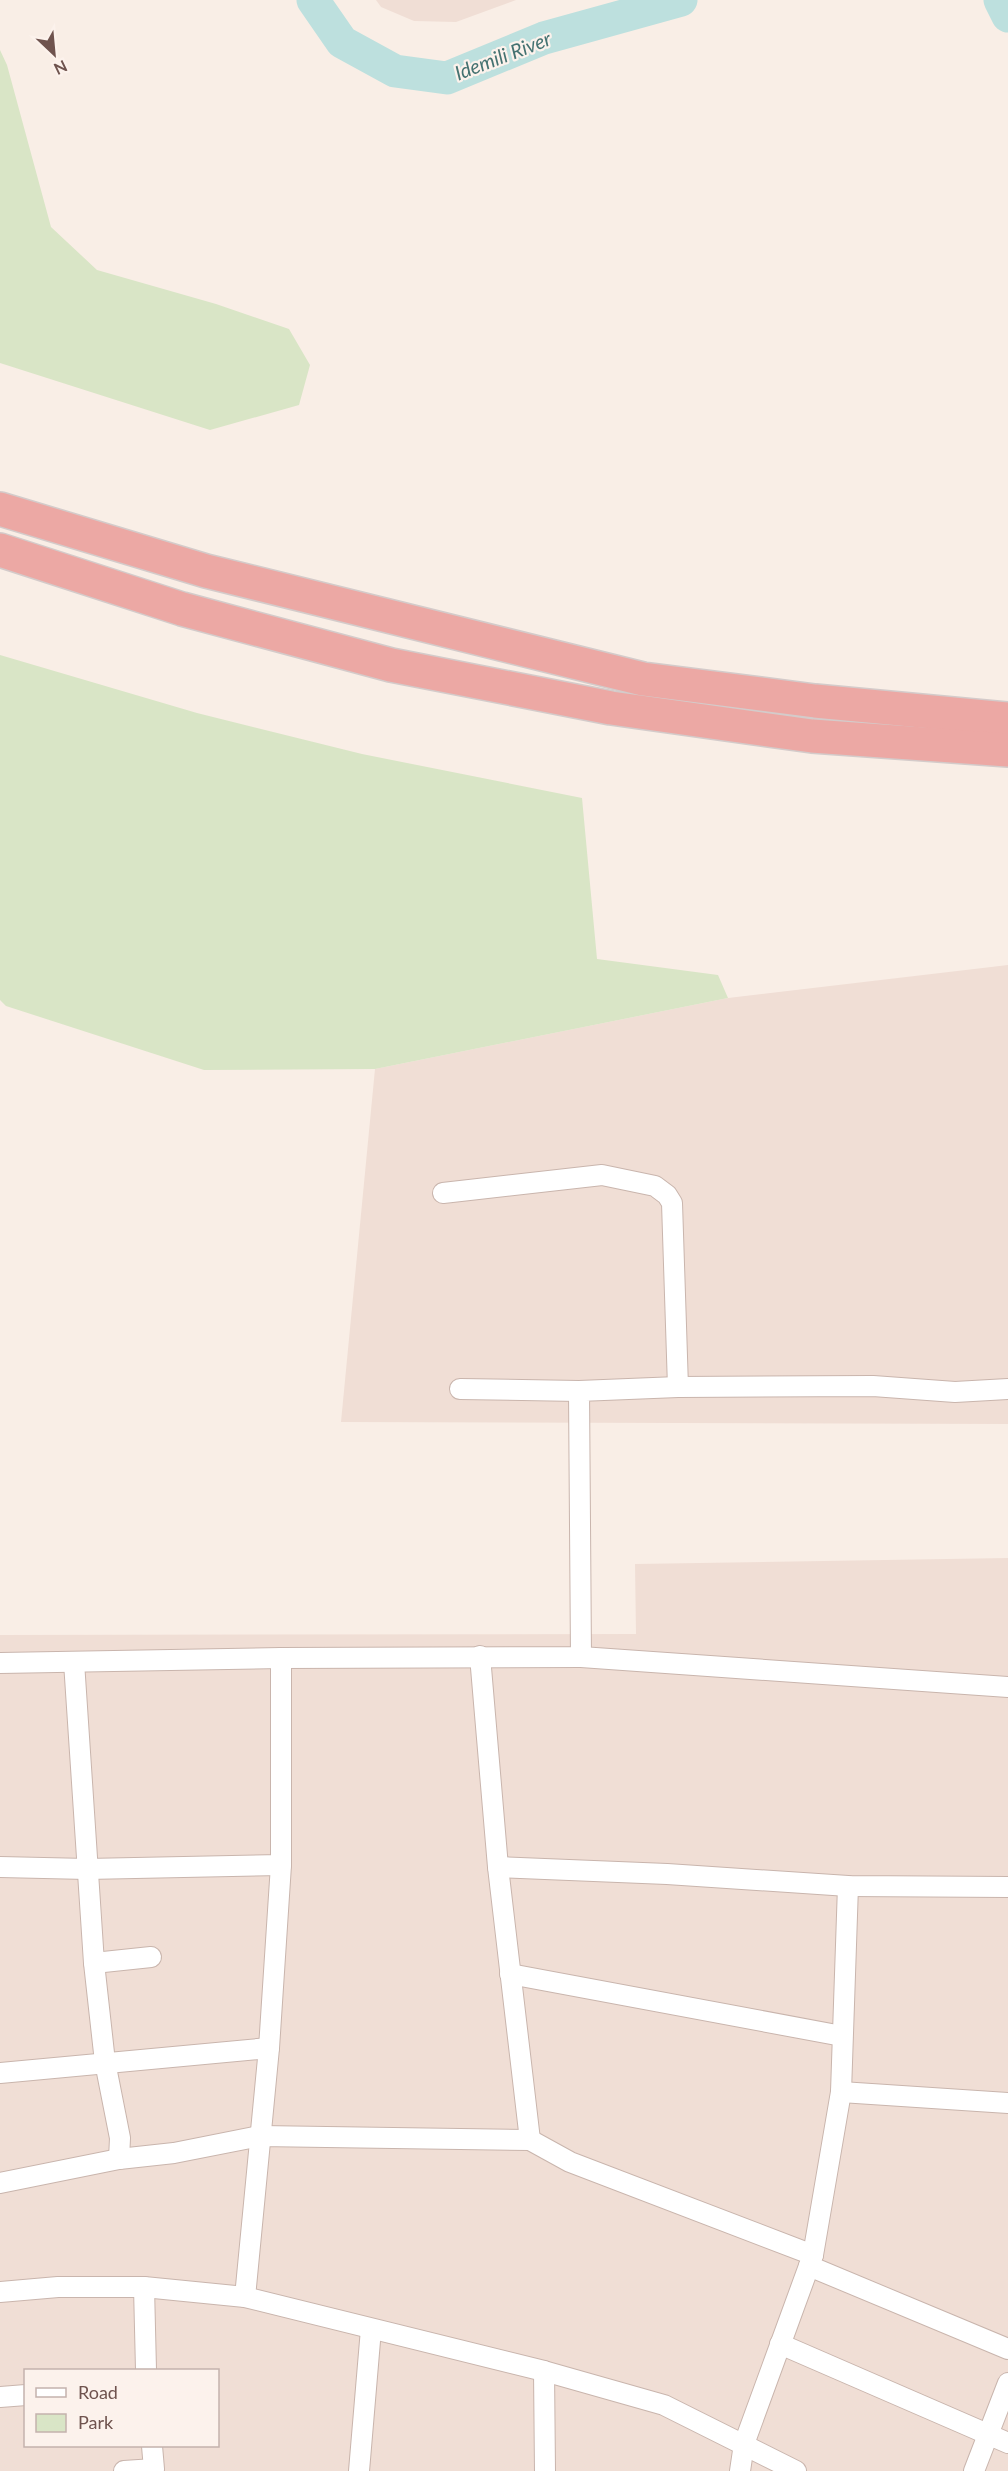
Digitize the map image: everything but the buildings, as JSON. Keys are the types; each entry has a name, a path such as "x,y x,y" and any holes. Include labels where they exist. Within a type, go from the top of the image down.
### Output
{"highway":[{"path":"0,509 206,571 643,679 816,701 1008,719"},
{"path":"0,550 182,609 391,665 611,708 812,736 1008,750"}],"street":[{"path":"443,1192 602,1175 655,1186 667,1195 672,1203 678,1387"},
{"path":"460,1389 579,1391 678,1387 873,1386 955,1392 1008,1389"},
{"path":"579,1391 581,1657"},
{"path":"480,1656 498,1867 530,2140"},
{"path":"0,1663 281,1658 581,1657 1008,1687"},
{"path":"244,2297 269,2048 281,1865 281,1658"},
{"path":"74,1662 94,1963 105,2062 120,2139 119,2159"},
{"path":"0,1867 87,1869 281,1865"},
{"path":"498,1867 667,1874 848,1886 1008,1887"},
{"path":"740,2471 744,2444 811,2261 841,2092 848,1886"},
{"path":"94,1963 151,1958"},
{"path":"510,1974 842,2036"},
{"path":"0,2073 269,2048"},
{"path":"841,2092 1008,2103"},
{"path":"0,2183 119,2159 174,2153 260,2136 530,2140 570,2162 811,2261 1008,2349"},
{"path":"144,2287 146,2369"},
{"path":"0,2292 58,2288 144,2287 244,2297 544,2371 664,2405 796,2471"},
{"path":"359,2471 371,2329"},
{"path":"780,2344 1008,2444"},
{"path":"544,2371 545,2471"},
{"path":"974,2471 1008,2382"},
{"path":"0,2397 24,2395"},
{"path":"124,2471 154,2470 152,2447"}],"shaded area":[{"path":"376,0 516,0 456,22 414,21 381,7"},
{"path":"1008,965 1008,1424 341,1422 375,1069 728,998"},
{"path":"1008,1558 1008,2471 0,2471 0,1635 636,1634 635,1564"}],"green space":[{"path":"0,50 7,65 51,227 97,270 216,304 289,329 310,365 299,405 210,430 0,363"},
{"path":"0,655 197,713 362,754 582,798 597,959 718,975 728,998 375,1069 204,1070 6,1006 0,1000"}],"waterway":[{"name":"Idemili River","path":"313,0 342,42 395,71 447,78 544,38 681,0"},
{"name":"Idemili River","path":"1000,0 1008,16"}]}
